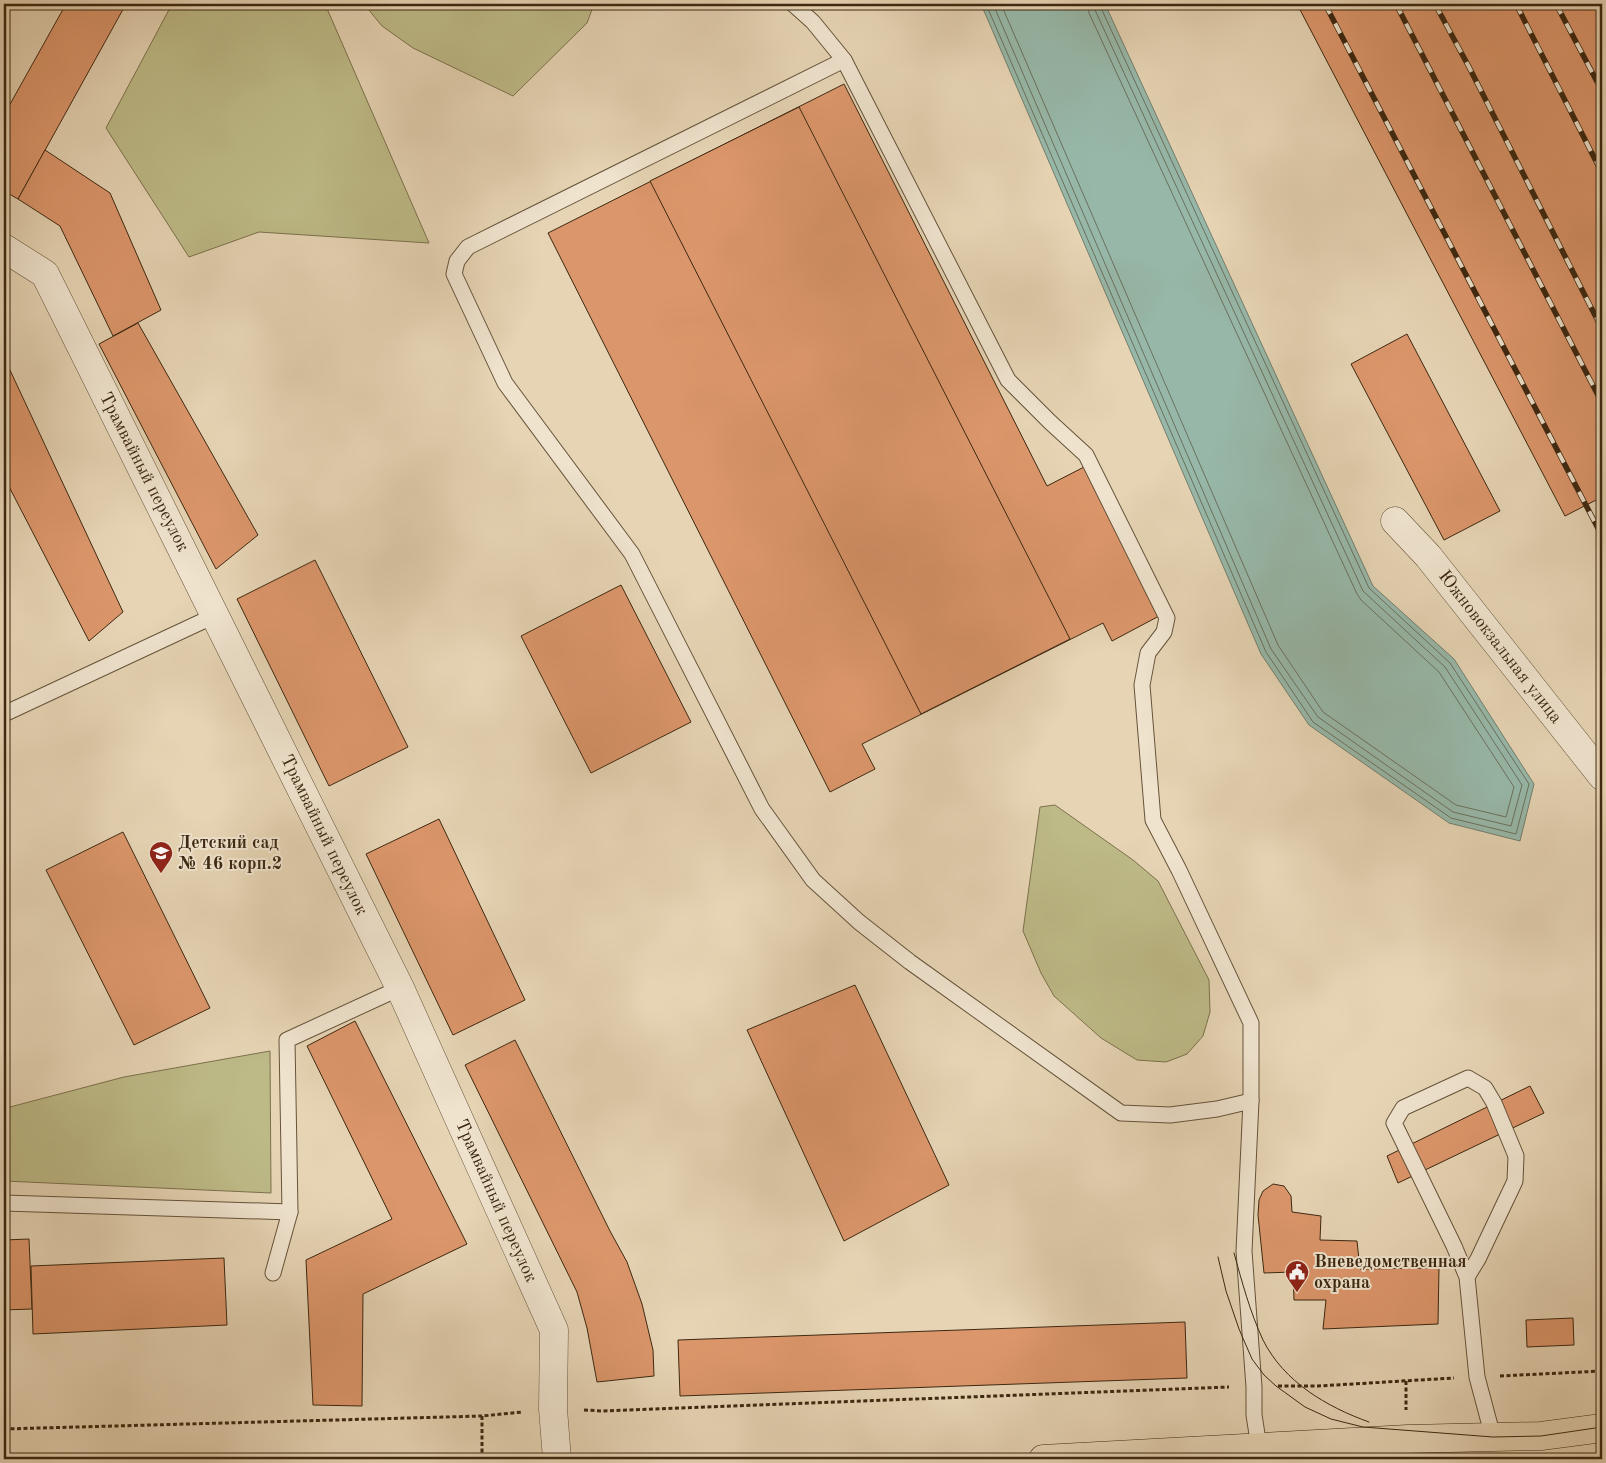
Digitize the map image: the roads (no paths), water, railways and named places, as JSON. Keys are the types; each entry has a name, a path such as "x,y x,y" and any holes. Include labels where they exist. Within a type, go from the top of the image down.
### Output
{"main road":[{"path":"1044,1459 1408,1439 1541,1436 1602,1428"}],"street":[{"name":"Трамвайный переулок","path":"4,248 45,274 400,988 554,1330 553,1409 557,1459"},
{"name":"Южновокзальная улица","path":"1395,521 1428,556 1602,776"}],"lane":[{"path":"793,4 813,22 844,60 1008,380 1086,455 1167,618 1164,632 1148,653 1142,685 1153,820 1179,870 1251,1023 1251,1101 1244,1251 1254,1387 1254,1415 1259,1447"},
{"path":"844,60 468,247 457,261 454,274 505,383 632,554 762,809 813,880 859,922 910,962 1121,1113 1170,1115 1217,1109 1251,1101"},
{"path":"4,714 216,615"},
{"path":"273,1273 290,1212 287,1040 400,988"},
{"path":"1468,1277 1515,1181 1516,1156 1486,1088 1468,1078 1403,1108 1394,1123 1468,1277 1477,1377 1493,1438"},
{"path":"4,1203 290,1212"}],"water":[{"path":"981,4 1105,4 1373,586 1454,659 1534,784 1520,841 1449,823 1309,725 1261,654"}],"tram line":[{"path":"1234,1253 1258,1329 1272,1355 1308,1391 1338,1409 1369,1422"},
{"path":"1218,1257 1226,1291 1252,1359 1264,1375 1276,1386 1305,1407 1331,1419 1363,1427 1493,1437 1541,1436 1602,1427"}],"railway":[{"path":"1325,4 1602,536"},
{"path":"1396,4 1602,403"},
{"path":"1435,4 1602,329"},
{"path":"1516,4 1602,173"},
{"path":"1556,4 1602,91"}],"place":[{"name":"Детский сад № 46 корп.2","path":"161,874"},
{"name":"Вневедомственная охрана","path":"1297,1293"}]}
